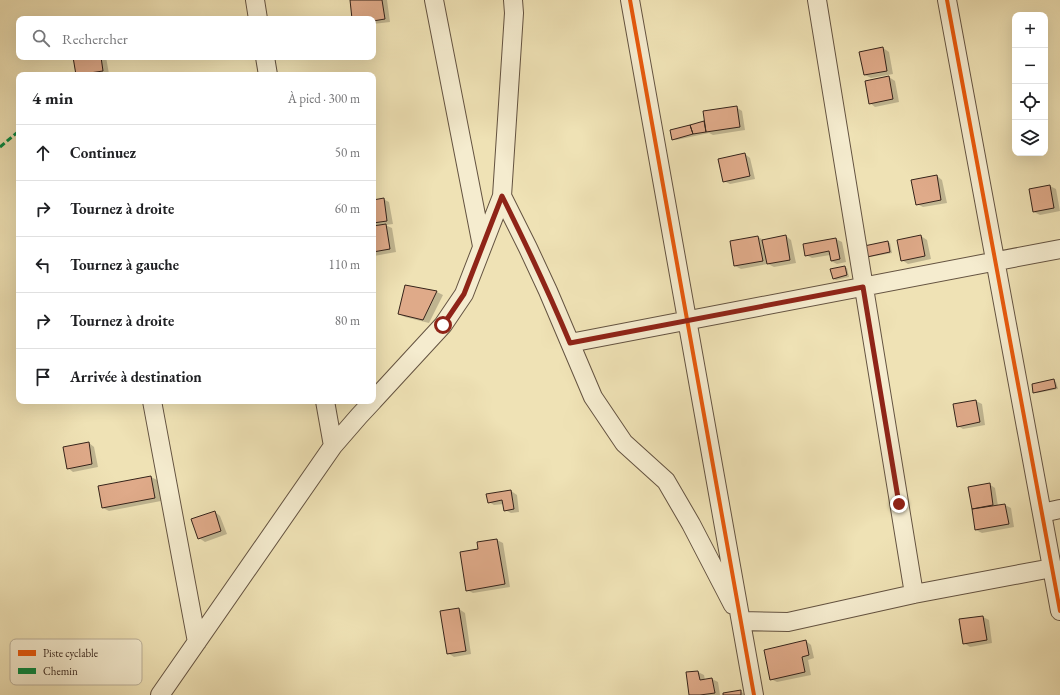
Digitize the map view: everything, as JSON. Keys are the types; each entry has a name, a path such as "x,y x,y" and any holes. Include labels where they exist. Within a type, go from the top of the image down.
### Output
{"street":[{"path":"255,0 258,16"},
{"path":"434,0 482,246"},
{"path":"376,398 443,325 464,294 502,196 514,13 513,0"},
{"path":"630,0 754,695"},
{"path":"817,0 914,594"},
{"path":"947,0 1060,610"},
{"path":"266,60 268,72"},
{"path":"502,196 536,266 593,397 624,443 666,481 691,524 741,621"},
{"path":"570,343 1060,249"},
{"path":"153,404 197,642"},
{"path":"326,404 333,446"},
{"path":"160,695 333,446 370,404"},
{"path":"1042,513 1060,509"},
{"path":"741,621 788,622 914,594 1052,568"}],"building":[{"path":"350,0 382,0 385,19 376,20 376,16 352,16"},
{"path":"883,47 887,71 864,75 859,52"},
{"path":"74,60 101,60 103,71 76,72"},
{"path":"889,76 893,99 869,104 865,81"},
{"path":"737,106 740,127 706,132 703,111"},
{"path":"704,121 706,132 693,134 690,125"},
{"path":"690,125 693,134 672,140 670,130"},
{"path":"745,153 750,176 723,182 718,159"},
{"path":"937,175 941,200 916,205 911,180"},
{"path":"1050,185 1054,208 1033,212 1029,189"},
{"path":"384,198 387,221 376,223 376,199"},
{"path":"386,224 390,249 376,251 376,226"},
{"path":"786,235 790,260 767,264 762,240"},
{"path":"921,235 925,256 901,261 897,240"},
{"path":"758,236 763,261 734,266 730,241"},
{"path":"836,238 840,259 831,261 829,251 805,256 803,244"},
{"path":"888,241 890,252 867,257 864,246"},
{"path":"845,266 847,275 833,279 830,269"},
{"path":"405,285 437,291 423,320 398,314"},
{"path":"1054,379 1056,388 1033,393 1032,384"},
{"path":"976,400 980,422 957,427 953,404"},
{"path":"89,442 92,464 67,469 63,447"},
{"path":"151,476 155,498 102,508 98,486"},
{"path":"990,483 993,505 972,509 968,487"},
{"path":"511,490 514,509 504,511 502,500 488,503 486,494"},
{"path":"1005,504 1009,524 975,530 972,509"},
{"path":"215,511 221,531 198,539 191,519"},
{"path":"497,539 505,584 466,591 460,552 478,549 477,542"},
{"path":"459,608 466,651 447,654 440,611"},
{"path":"983,616 987,640 963,644 959,619"},
{"path":"806,640 809,655 802,657 805,672 770,680 764,650"},
{"path":"698,671 700,680 712,678 715,693 689,695 686,672"},
{"path":"741,690 741,695 723,695 723,693"}],"marked path":[{"path":"0,147 16,134"}],"cycle path":[{"path":"630,0 754,695"},
{"path":"947,0 1060,611"}],"route":[{"path":"443,325 464,294 502,196 548,291 570,343 863,287 899,504"}]}
